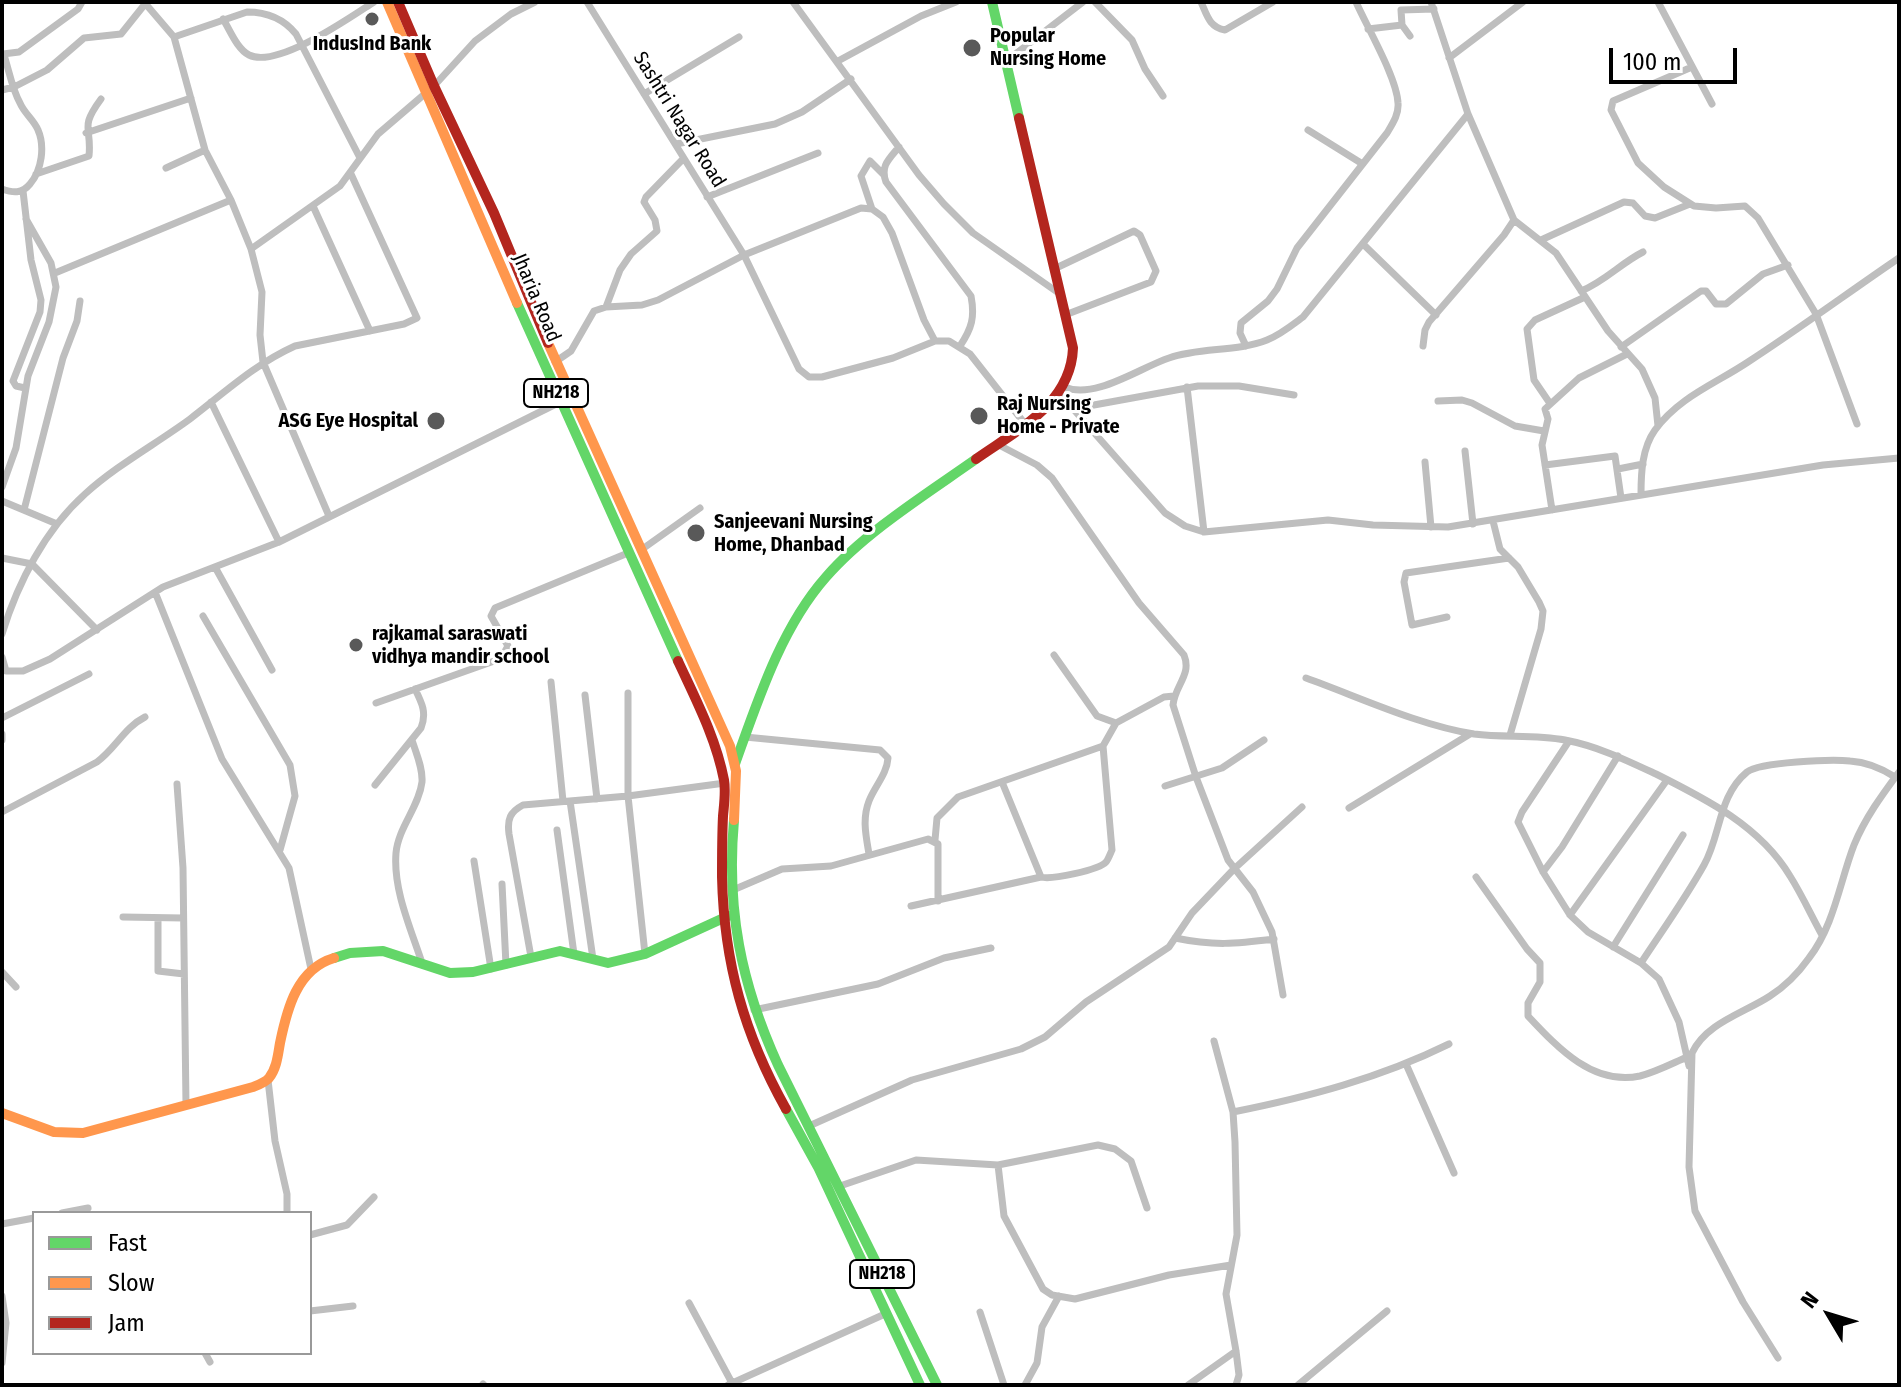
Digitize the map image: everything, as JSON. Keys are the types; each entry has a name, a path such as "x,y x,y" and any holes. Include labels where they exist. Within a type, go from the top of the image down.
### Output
{"main road":[{"name":"Jharia Road","path":"387,2 430,90 636,551 699,704 717,751 725,783"},
{"name":"Jharia Road","path":"398,2 430,90"},
{"path":"725,783 788,633 826,577 886,523 1025,424 1062,390 1073,361 1073,348 992,2"},
{"name":"Jharia Road","path":"550,363 560,402 697,669 736,762"},
{"name":"NH218","path":"736,762 734,914 741,965 754,1010 782,1076 818,1140 824,1165 885,1314 920,1385"},
{"name":"NH218","path":"725,783 723,919 729,963 745,1023 767,1076 806,1143 840,1186 937,1385"},
{"path":"2,1112 44,1130 64,1134 83,1133 253,1087 268,1080 276,1064 289,1006 296,990 311,969 338,957 383,951 450,973 491,969 560,951 608,963 645,954 734,914"}],"street":[{"path":"2,189 11,193 23,191 32,182 40,164 42,146 37,129 20,104 3,54 19,52 78,9 82,2"},
{"path":"223,19 243,51 257,58 303,47 374,2"},
{"path":"251,249 340,186 378,134 430,90 475,41 524,4 535,2"},
{"name":"Sashtri Nagar Road","path":"587,2 744,255 799,369 809,377 822,377 893,358 935,341"},
{"path":"793,2 944,204 973,233 1060,294"},
{"path":"838,61 921,16 956,2"},
{"path":"1005,62 1083,2"},
{"path":"1095,2 1132,40 1145,69 1163,96"},
{"path":"1201,2 1209,22 1216,29 1225,30 1273,2"},
{"path":"1246,346 1240,333 1241,323 1268,301 1297,248 1387,133 1396,117 1398,103 1394,85 1356,2"},
{"path":"1449,58 1523,2"},
{"path":"1658,2 1712,104"},
{"path":"2,90 14,87 58,62 84,38 121,34 145,3 174,37 205,150 231,200 251,249 262,292 260,335 263,362 329,516"},
{"path":"1410,36 1402,25 1401,10 1432,6 1468,114 1514,220 1562,260 1583,294 1650,383 1658,426"},
{"path":"174,37 247,12 276,17 290,27 303,47 360,158"},
{"path":"1368,29 1402,25"},
{"path":"644,94 739,37"},
{"path":"1692,67 1613,101 1610,107 1630,148 1647,173 1690,204 1716,208 1745,206 1758,218 1816,314 1857,424"},
{"path":"676,144 775,124 802,112 851,79"},
{"path":"86,133 191,98"},
{"path":"36,174 89,156 86,133 91,113 101,99"},
{"path":"1062,390 1085,392 1172,356 1246,346 1266,341 1287,329 1303,317 1468,114"},
{"path":"1308,130 1361,163"},
{"path":"883,174 885,164 899,147"},
{"path":"166,168 205,150"},
{"path":"707,197 818,153"},
{"path":"606,307 620,270 631,254 657,231 655,220 644,202 646,197 683,159"},
{"path":"872,209 861,176 870,161 883,174 971,296 975,314 960,346"},
{"path":"2,634 18,588 32,564 57,524 87,492 263,362 295,346 404,324 417,318 351,174"},
{"path":"23,191 31,260 41,300 35,329 23,351 13,381 16,386 25,388"},
{"path":"55,273 231,200"},
{"path":"1541,240 1624,202 1633,203 1645,216 1655,218 1690,204"},
{"path":"313,206 370,331"},
{"path":"550,363 571,351 594,311 658,300 744,255 861,208 872,209 883,217 892,233 915,298 935,341 949,341 960,346 1025,424"},
{"path":"2,487 16,448 25,388 54,301 55,273 26,219"},
{"path":"1423,346 1425,330 1514,220"},
{"path":"1054,269 1134,231 1140,235 1156,271 1151,282 1065,315"},
{"path":"1363,244 1436,315"},
{"path":"1549,402 1531,368 1527,329 1535,320 1583,294 1643,252"},
{"path":"1641,494 1643,464 1653,432 1671,412 1696,392 1746,364 1899,258"},
{"path":"1552,510 1542,445 1548,419 1545,409 1549,402 1701,291 1706,291 1716,304 1726,304 1763,274 1788,265"},
{"path":"24,510 80,301"},
{"path":"1072,409 1187,387 1220,384 1294,395"},
{"path":"1187,387 1204,532"},
{"path":"1062,390 1072,409 1165,513 1185,526 1204,532 1328,520 1431,527 1473,524 1823,465 1899,458"},
{"path":"1438,401 1462,400 1515,426 1544,431"},
{"path":"211,402 279,542"},
{"path":"2,657 4,673 23,671 50,659 155,592 279,542 560,402"},
{"path":"997,444 1037,465 1052,478 1139,603 1184,655 1187,672 1174,696 1173,705 1196,777 1228,860 1253,892 1274,939 1283,995"},
{"path":"1465,451 1473,524"},
{"path":"1545,465 1613,456 1617,459 1621,498"},
{"path":"1425,462 1431,527"},
{"path":"1618,469 1643,464"},
{"path":"2,501 57,524"},
{"path":"376,703 503,655 508,646 491,616 499,605 636,551 700,508"},
{"path":"1493,521 1500,549 1521,571 1539,602 1544,619 1510,735"},
{"path":"2,558 32,564 97,630"},
{"path":"1447,617 1412,625 1404,582 1406,573 1509,558"},
{"path":"215,567 272,670"},
{"path":"155,592 222,759 280,850 296,889 311,969"},
{"path":"203,616 290,765 295,796 280,850"},
{"path":"1054,655 1097,716 1116,723"},
{"path":"2,718 89,674"},
{"path":"1306,678 1430,723 1471,733 1569,741 1618,756 1667,780 1722,808 1748,828 1789,874 1822,935"},
{"path":"551,682 566,801 593,959"},
{"path":"375,785 425,721 424,707 415,689"},
{"path":"628,693 628,796 645,954"},
{"path":"585,695 597,799"},
{"path":"911,906 1041,877 1054,878 1098,867 1108,860 1112,850 1103,746 1116,723 1164,697 1174,696"},
{"path":"2,812 97,762 134,722 145,717"},
{"path":"1349,808 1471,733"},
{"path":"2,734 2,740"},
{"path":"745,737 880,750 888,758 888,767 869,800 866,813 864,825 869,854"},
{"path":"412,740 422,780 401,831 396,864 400,892 422,963"},
{"path":"1165,786 1222,768 1264,740"},
{"path":"1569,741 1518,818 1543,872 1570,915 1588,932 1641,963 1659,979 1679,1022 1690,1073"},
{"path":"938,901 940,853 935,840 937,818 950,803 958,797 1103,746"},
{"path":"1543,872 1618,756"},
{"path":"1641,963 1705,864 1722,808 1745,773 1761,766 1850,761 1897,775 1867,818 1822,935 1810,957 1774,994 1724,1021 1696,1044 1692,1053 1689,1167 1695,1211 1743,1302 1778,1358"},
{"path":"1570,915 1667,780"},
{"path":"1002,782 1041,877"},
{"path":"531,957 509,834 509,817 514,810 523,805 628,796 725,783"},
{"path":"177,784 183,868 186,1105"},
{"path":"809,1126 912,1080 1021,1049 1045,1037 1086,1002 1169,947 1192,913 1234,869 1302,807"},
{"path":"557,830 574,954"},
{"path":"1613,947 1683,835"},
{"path":"733,890 782,869 831,866 928,839 935,840"},
{"path":"474,861 491,969"},
{"path":"1476,877 1522,944 1540,963 1540,982 1526,1008 1528,1016 1561,1048 1596,1073 1610,1077 1637,1076 1687,1057"},
{"path":"502,884 506,965"},
{"path":"123,917 183,918"},
{"path":"158,918 158,971 184,974"},
{"path":"1175,938 1226,945 1274,939"},
{"path":"754,1010 878,984 944,958 991,948"},
{"path":"2,972 16,987"},
{"path":"1214,1041 1233,1112 1237,1235 1226,1294 1239,1375 1236,1385"},
{"path":"1233,1112 1344,1086 1406,1064 1449,1044"},
{"path":"1406,1064 1454,1173"},
{"path":"268,1080 275,1141 287,1194 287,1211"},
{"path":"840,1186 916,1160 998,1165 1105,1146 1126,1155 1131,1161 1147,1208"},
{"path":"998,1165 1001,1201 1008,1223 1043,1289 1059,1296 1075,1299 1169,1275 1231,1265"},
{"path":"312,1234 347,1225 374,1197"},
{"path":"72,1211 88,1208"},
{"path":"2,1224 32,1218"},
{"path":"2,1296 2,1363"},
{"path":"1025,1385 1037,1363 1042,1327 1059,1296"},
{"path":"689,1303 730,1384 885,1314"},
{"path":"312,1311 353,1306"},
{"path":"1298,1385 1387,1311"},
{"path":"980,1312 1004,1385"},
{"path":"1188,1385 1236,1351"},
{"path":"206,1355 210,1362"}],"traffic: fast":[{"path":"992,2 1019,118"},
{"path":"517,303 678,661"},
{"path":"735,764 772,666 810,597 859,544 976,459"},
{"path":"734,820 732,884 735,915 739,946 754,1005 778,1065 937,1385"},
{"path":"334,958 350,953 383,951 450,973 473,972 560,951 608,963 645,954 728,916"},
{"path":"786,1109 818,1167 920,1385"}],"traffic: slow":[{"path":"387,2 517,303"},
{"path":"548,343 730,746 736,771 734,820"},
{"path":"2,1113 54,1132 83,1133 253,1087 268,1079 274,1070 290,1004 302,981 321,963 334,958"}],"traffic: jam":[{"path":"398,2 494,213 548,343"},
{"path":"976,459 1024,426 1052,400 1070,368 1073,348 1019,118"},
{"path":"678,661 711,734 724,780 722,877 732,968 748,1025 786,1109"}],"place":[{"name":"IndusInd Bank","path":"372,19"},
{"name":"Popular Nursing Home","path":"972,48"},
{"name":"Raj Nursing Home - Private","path":"979,416"},
{"name":"ASG Eye Hospital","path":"436,421"},
{"name":"Sanjeevani Nursing Home, Dhanbad","path":"696,533"},
{"name":"rajkamal saraswati vidhya mandir school","path":"356,645"}]}
